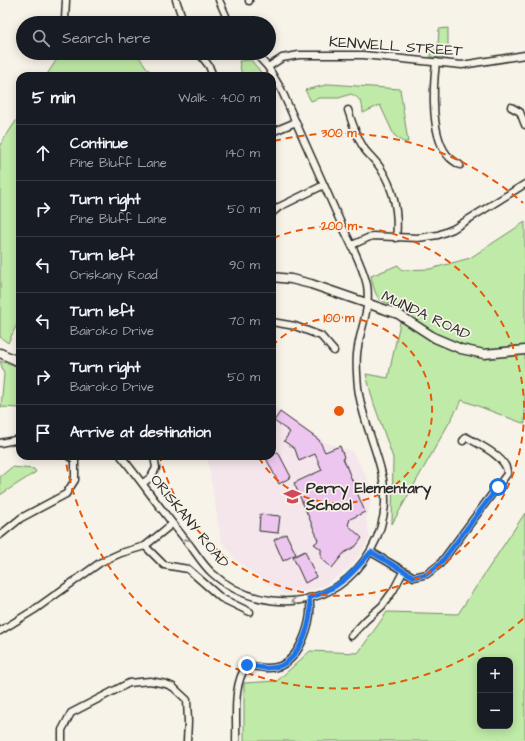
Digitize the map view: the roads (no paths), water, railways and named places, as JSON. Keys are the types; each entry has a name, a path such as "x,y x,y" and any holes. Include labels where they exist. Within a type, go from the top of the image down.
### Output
{"street":[{"path":"65,16 66,0"},
{"path":"176,0 182,16"},
{"path":"219,0 226,16"},
{"name":"KENWELL STREET","path":"268,67 282,58 320,54 386,56 462,64 525,55"},
{"path":"204,60 211,72"},
{"name":"ORISKANY ROAD","path":"262,60 271,72"},
{"path":"436,62 433,88 437,128 445,151 450,158 460,165"},
{"name":"ORISKANY ROAD","path":"124,460 143,483 172,524 211,572 234,589 271,601 293,601 327,592 343,582 371,552 379,535 384,514 385,500 382,473 359,400 358,385 357,353 368,304 367,285 352,245 276,81"},
{"path":"511,107 520,112 525,125"},
{"path":"348,110 364,149 381,168 391,189 397,217 396,238"},
{"path":"276,130 296,122"},
{"path":"352,245 372,236 418,238 438,235 454,229 525,184"},
{"path":"276,210 324,186"},
{"name":"MUNDA ROAD","path":"276,277 311,284 398,314 435,338 461,349 484,354 525,350"},
{"path":"276,323 295,326 321,336 334,350"},
{"path":"0,353 16,360"},
{"path":"371,552 403,572 414,577 418,577 436,568 508,474 507,467 502,460 466,437 464,441"},
{"path":"0,443 16,440"},
{"path":"0,535 21,518 66,494 75,480 76,460"},
{"path":"143,483 155,472 155,460"},
{"path":"0,631 34,610 101,562 121,553 145,546 172,524"},
{"path":"145,546 164,565 188,569 221,598 250,612"},
{"path":"351,636 382,606 393,591 403,572"},
{"path":"236,741 237,703 240,674 247,665 273,668 281,666 291,658 309,624 311,614 309,598"},
{"path":"62,741 62,730 71,713 122,685 143,681 166,684 173,687 187,700 187,741"}],"place":[{"name":"Perry Elementary School","path":"293,497"}]}
